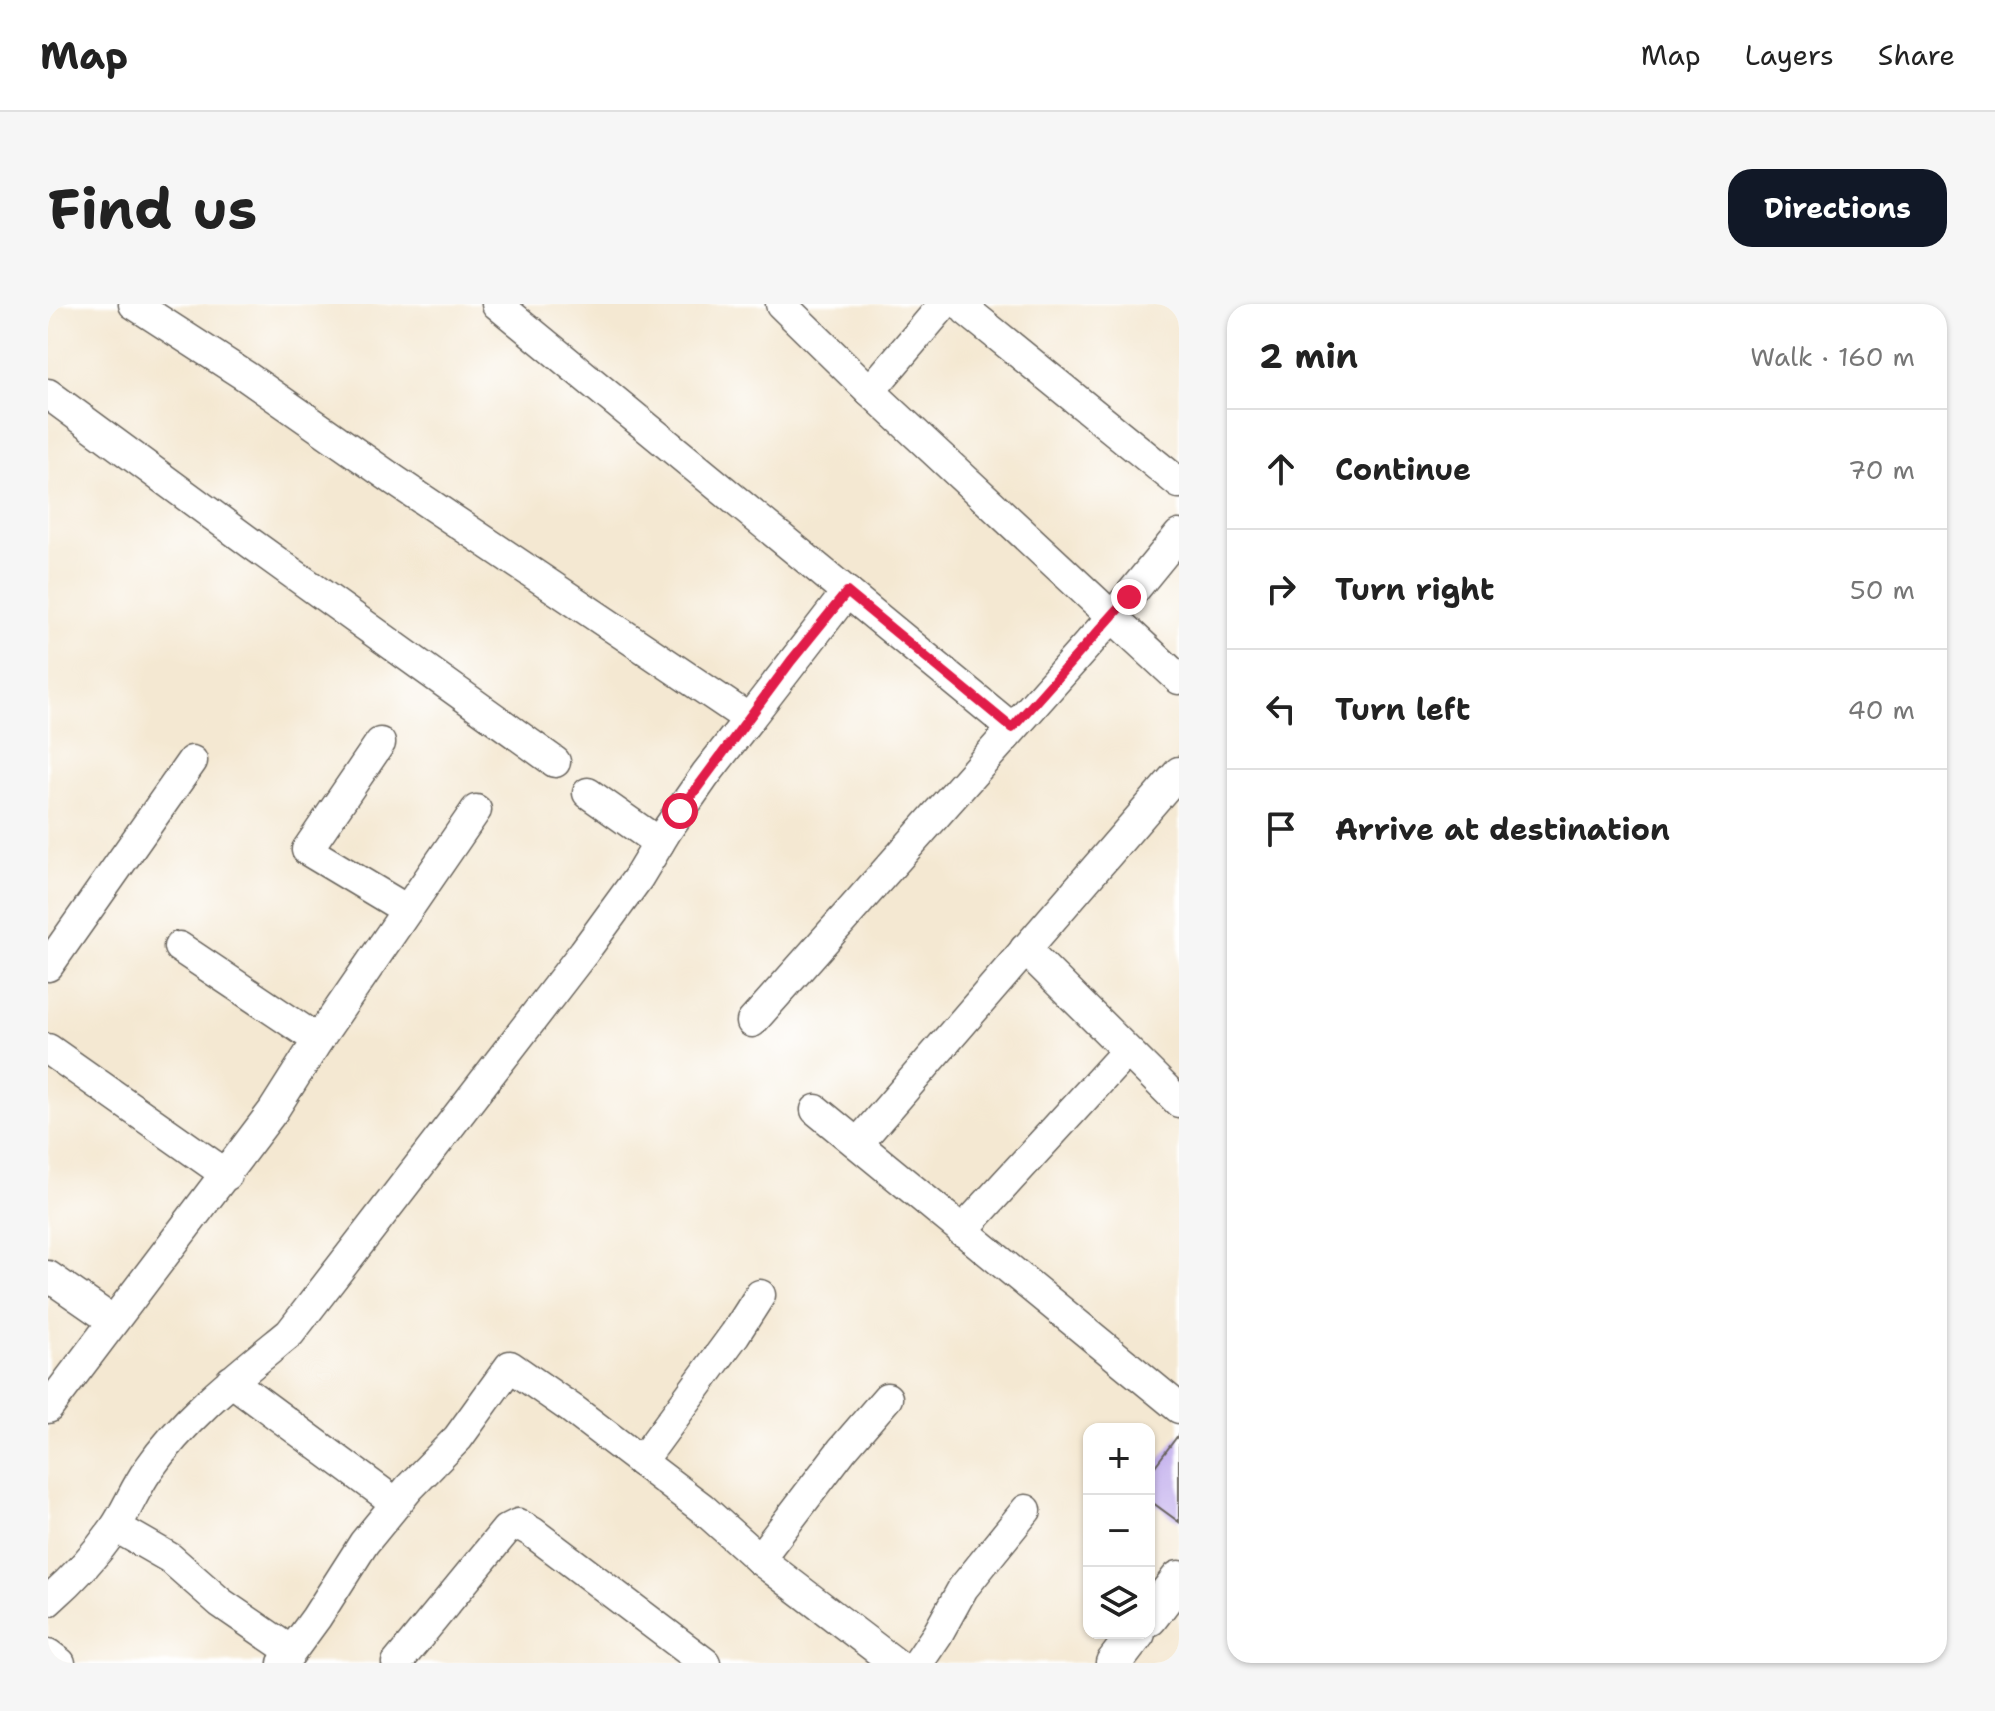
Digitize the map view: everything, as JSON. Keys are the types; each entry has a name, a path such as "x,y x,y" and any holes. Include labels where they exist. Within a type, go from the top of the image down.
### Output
{"street":[{"path":"134,304 247,377 749,719"},
{"path":"497,304 1012,728"},
{"path":"781,304 1179,679"},
{"path":"870,391 955,307 1179,483"},
{"path":"48,394 264,554 555,762"},
{"path":"752,1022 1112,617 1179,535"},
{"path":"48,1601 80,1572 116,1527 149,1469 231,1381 290,1333 584,952 638,878 706,774 847,592"},
{"path":"380,743 307,850 407,910"},
{"path":"48,966 192,761"},
{"path":"859,1142 1179,772"},
{"path":"588,793 659,843"},
{"path":"48,1408 273,1111 476,810"},
{"path":"179,947 318,1040"},
{"path":"1025,949 1179,1102"},
{"path":"48,1049 227,1175"},
{"path":"962,1231 1127,1051"},
{"path":"816,1110 859,1142 962,1231 1174,1395"},
{"path":"48,1276 113,1321"},
{"path":"641,1462 760,1295"},
{"path":"116,1527 170,1558 287,1657 364,1543 396,1503 458,1438 510,1366 702,1508 759,1559 895,1663"},
{"path":"231,1381 396,1503"},
{"path":"759,1559 842,1450 887,1398"},
{"path":"918,1663 963,1588 1026,1510"},
{"path":"397,1663 506,1530 518,1524 705,1663"},
{"path":"1155,1610 1179,1579"},
{"path":"1114,1663 1132,1639"},
{"path":"48,1654 60,1663"}],"building":[{"path":"1179,1434 1179,1522 1155,1504 1155,1466"}],"route":[{"path":"680,811 791,661 847,592 1012,728 1129,597"}]}
